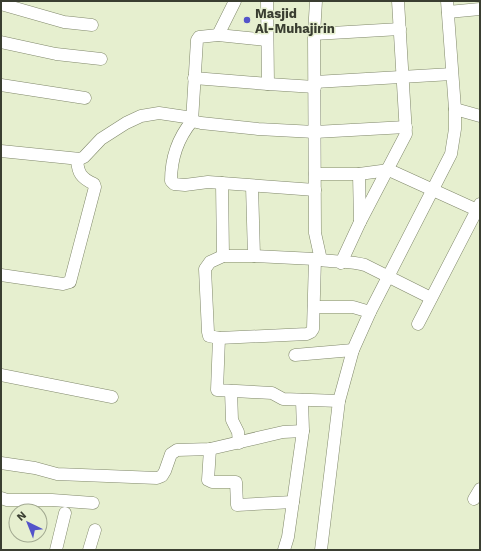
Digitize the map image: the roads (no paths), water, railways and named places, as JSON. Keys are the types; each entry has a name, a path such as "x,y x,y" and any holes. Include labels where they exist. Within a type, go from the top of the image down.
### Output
{"street":[{"path":"218,35 235,1"},
{"path":"267,1 268,84"},
{"path":"316,1 314,34 315,237 318,260 313,328 310,333 219,338 212,338 209,336 205,269 210,262 223,256 254,256 318,260 361,264 431,298"},
{"path":"340,263 360,222 406,137 398,1"},
{"path":"1,4 64,22 92,25"},
{"path":"321,550 339,402 353,350 388,276 432,190 448,163 451,154 455,129 455,109 448,6 480,9"},
{"path":"314,34 400,30"},
{"path":"267,40 218,35 200,36 198,38 192,121 176,148 171,182 174,184 185,185 202,182 315,190"},
{"path":"1,42 56,54 101,59"},
{"path":"194,78 268,84 315,84 452,74"},
{"path":"1,85 86,98"},
{"path":"455,109 480,116"},
{"path":"1,151 77,160 84,157 101,139 126,123 141,116 159,113 186,118 192,121 258,129 315,132 406,127"},
{"path":"1,275 63,284 70,282 95,187 94,184 87,181 79,173 77,160"},
{"path":"315,174 359,174 388,170 432,190 478,207 418,324"},
{"path":"359,174 360,222"},
{"path":"222,183 223,256"},
{"path":"252,186 254,256"},
{"path":"314,307 352,307 370,312"},
{"path":"219,338 216,387 219,390 272,393 283,399 339,402"},
{"path":"295,355 353,350"},
{"path":"1,375 112,397"},
{"path":"231,391 232,420 238,432 239,443"},
{"path":"284,550 288,537 303,431 302,400"},
{"path":"1,463 35,468 57,474 156,478 162,476 166,471 174,451 177,450 210,449 283,432 303,431"},
{"path":"210,449 208,480 212,482 236,482 236,505 293,502"},
{"path":"1,498 7,500 52,500 93,503"},
{"path":"56,550 65,513"},
{"path":"89,550 95,530"}],"place":[{"name":"Masjid Al-Muhajirin","path":"247,20"}]}
